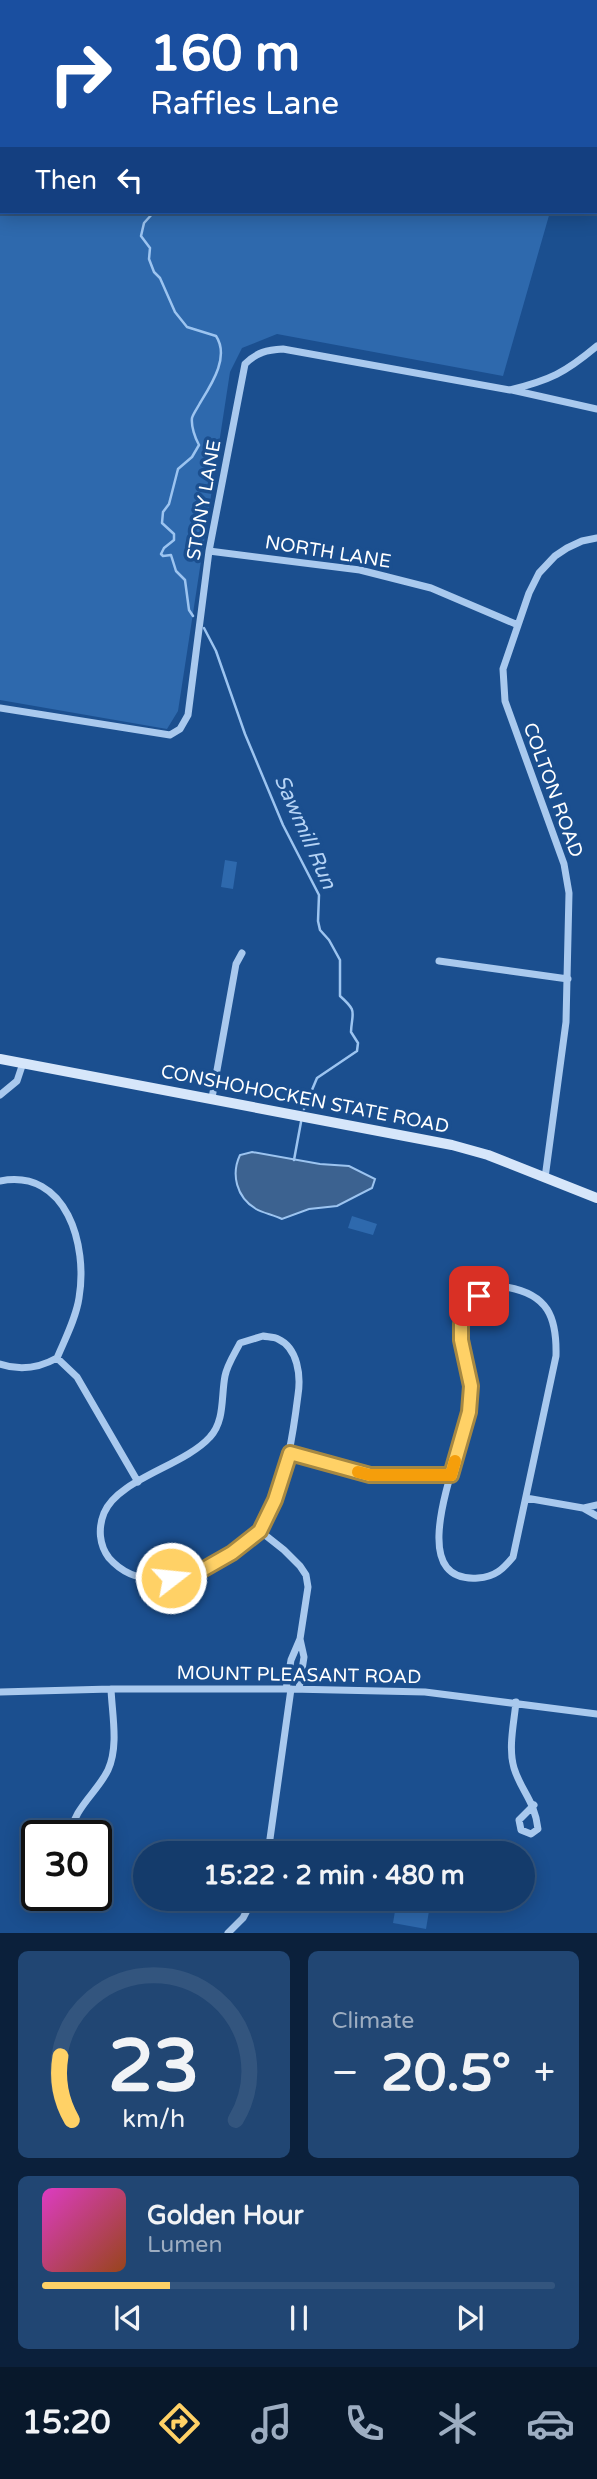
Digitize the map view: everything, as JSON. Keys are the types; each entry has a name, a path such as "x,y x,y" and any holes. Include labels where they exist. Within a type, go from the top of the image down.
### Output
{"main road":[{"name":"CONSHOHOCKEN STATE ROAD","path":"0,1059 452,1145 488,1155 597,1198"}],"street":[{"name":"STONY LANE","path":"510,390 547,381 578,362 597,346"},
{"name":"STONY LANE","path":"0,708 170,735 180,729 188,715 209,551 245,364 254,355 267,350 283,349 510,390 597,409"},
{"name":"COLTON ROAD","path":"545,1178 564,1045 570,909 568,878 508,711 503,689 503,670 534,583 547,564 567,548 597,538"},
{"name":"NORTH LANE","path":"209,551 360,570 431,588 518,625"},
{"path":"212,1098 236,964 242,953"},
{"path":"439,961 568,979"},
{"path":"0,1095 17,1081 23,1063"},
{"path":"0,1181 24,1180 50,1192 67,1210 81,1268 79,1298 57,1358 42,1366 23,1368 0,1364"},
{"path":"506,1287 520,1289 544,1304 554,1323 557,1336 556,1356 526,1498 513,1557 502,1571 485,1578 473,1579 449,1569 441,1559 437,1541 451,1475 469,1412 471,1386 461,1340 461,1324 465,1309 479,1296 492,1289 506,1287"},
{"path":"263,1336 279,1339 295,1355 300,1383 290,1453 275,1500 260,1531 232,1553 204,1569 171,1578 151,1579 121,1569 107,1556 100,1541 101,1525 110,1502 124,1490 198,1449 213,1434 223,1405 225,1375 240,1343 263,1336"},
{"path":"57,1358 77,1377 138,1482"},
{"path":"290,1453 370,1475 451,1475"},
{"path":"526,1498 583,1508 597,1516"},
{"path":"583,1508 597,1505"},
{"path":"260,1531 290,1555 306,1574 308,1587 300,1639 291,1660 292,1689 270,1841"},
{"path":"292,1689 304,1657 300,1639"},
{"path":"76,1820 79,1810 108,1769 114,1746 111,1689"},
{"name":"MOUNT PLEASANT ROAD","path":"0,1692 111,1689 425,1692 596,1713"},
{"path":"516,1702 512,1758 515,1771 534,1805"},
{"path":"228,1933 247,1911"}],"shaded area":[{"path":"0,214 549,214 503,376 277,334 242,348 230,372 178,711 167,729 0,700"},
{"path":"225,860 237,862 233,889 221,887"},
{"path":"252,1152 320,1164 349,1166 375,1179 372,1188 337,1206 309,1209 282,1219 256,1209 240,1192 236,1177 237,1162 240,1155"},
{"path":"352,1216 377,1224 373,1235 348,1228"},
{"path":"395,1911 429,1911 426,1929 393,1923"}],"waterway":[{"name":"Sawmill Run","path":"152,214 144,223 141,236 150,248 149,259 154,272 160,278 175,312 187,327 216,336 221,353 214,379 192,418 199,445 192,457 178,469 169,504 163,512 162,523 174,534 174,540 161,554 171,555 176,571 185,580 189,610 193,616"},
{"name":"Sawmill Run","path":"204,628 216,651 245,734 283,825 319,895 320,930 340,960 340,996 353,1012 351,1032 358,1043 357,1051 317,1078 304,1109"},
{"name":"Sawmill Run","path":"294,1160 301,1122"}],"slow traffic":[{"path":"358,1472 370,1475 451,1475 455,1461"}],"route":[{"path":"171,1578 204,1569 232,1553 260,1531 275,1500 290,1453 370,1475 451,1475 469,1412 471,1386 461,1340 461,1324 465,1309 479,1296"}]}
